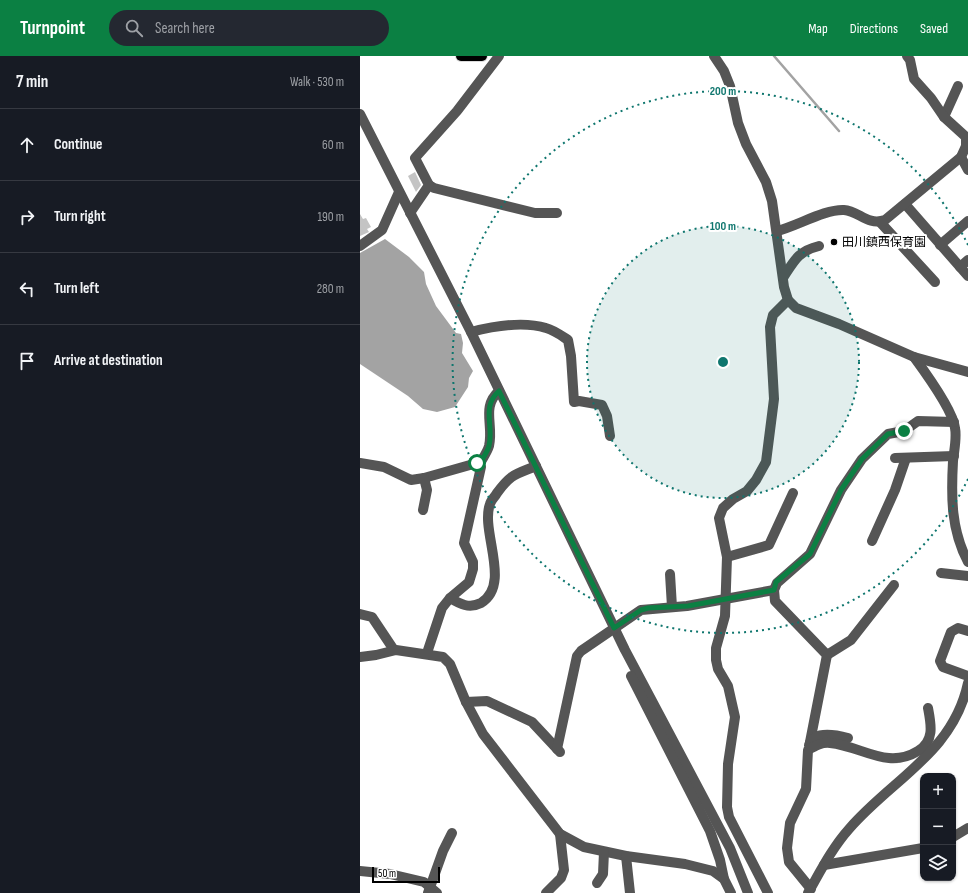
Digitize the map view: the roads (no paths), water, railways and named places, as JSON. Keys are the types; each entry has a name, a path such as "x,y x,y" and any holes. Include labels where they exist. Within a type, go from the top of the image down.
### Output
{"main road":[{"path":"461,56 482,56"}],"street":[{"path":"499,56 457,112 415,158 429,185 434,188 534,213 557,213"},
{"path":"714,56 724,70 730,86 738,123 746,144 766,182 772,201 783,278 788,300 796,308 839,324 914,357 968,372"},
{"path":"777,231 794,227 834,210 848,210 872,221 880,222 885,220 961,157 966,146 966,137 944,117 931,98 914,79 910,60 907,56"},
{"path":"944,117 958,86"},
{"path":"360,114 471,332 536,466 612,630 710,831 720,860 724,879 731,893"},
{"path":"961,157 968,170"},
{"path":"410,213 429,185"},
{"path":"360,246 382,230 399,192"},
{"path":"905,204 968,276"},
{"path":"940,245 968,221"},
{"path":"880,222 935,282"},
{"path":"783,278 799,255 806,249 819,246"},
{"path":"960,267 968,260"},
{"path":"768,893 728,817 728,764 735,717 728,686 718,669 716,660 716,648 724,616 726,600 727,557 719,518 723,508 733,499 747,492 766,462 774,399 770,327 774,315 788,300"},
{"path":"471,332 493,326 528,326 547,328 568,340 571,356 574,402 579,400 602,405 607,416 610,436"},
{"path":"914,357 931,380 956,428 952,484 952,517 960,546 968,562"},
{"path":"427,653 442,608 450,598 469,582 473,569 473,562 464,543 481,467 479,465 489,447 489,407 491,398 499,391"},
{"path":"827,655 775,601 774,590 776,582 810,554 841,490 862,459 888,434 904,431 918,421 954,422"},
{"path":"895,458 954,456"},
{"path":"872,541 895,490 906,458"},
{"path":"360,462 384,467 411,480 424,478 477,463 479,465"},
{"path":"450,598 462,605 474,606 482,602 493,589 495,578 488,516 490,503 509,477 536,466"},
{"path":"423,510 427,490 424,478"},
{"path":"727,557 769,545 793,493"},
{"path":"941,573 968,576"},
{"path":"670,574 672,607"},
{"path":"894,584 851,640 827,655 809,746 806,789 790,823 787,848 790,862 809,891 848,829 939,744 957,718 968,683"},
{"path":"466,702 487,701 532,722 558,750 577,656 581,651 641,610 726,600 774,590"},
{"path":"360,614 372,617 394,650"},
{"path":"968,631 958,628 951,632 940,661 943,667 968,676"},
{"path":"612,630 730,848 748,893"},
{"path":"360,657 376,655 394,650 427,653 443,657 450,664 466,702 483,734 560,834 584,847 626,856 699,867 713,871 724,879"},
{"path":"900,759 910,756 924,748 931,737 928,708"},
{"path":"809,746 817,737 827,735 848,738"},
{"path":"809,746 829,743 876,756 900,759 916,765"},
{"path":"956,835 968,828"},
{"path":"432,891 443,851 452,833"},
{"path":"546,893 561,878 564,870 560,834"},
{"path":"824,865 920,849"},
{"path":"597,883 603,874 604,852"},
{"path":"626,856 630,893"},
{"path":"360,871 390,874 424,882 432,891"}],"waterway":[{"path":"774,56 839,131"}],"place":[{"name":"田川鎮西保育園","path":"834,242"}]}
